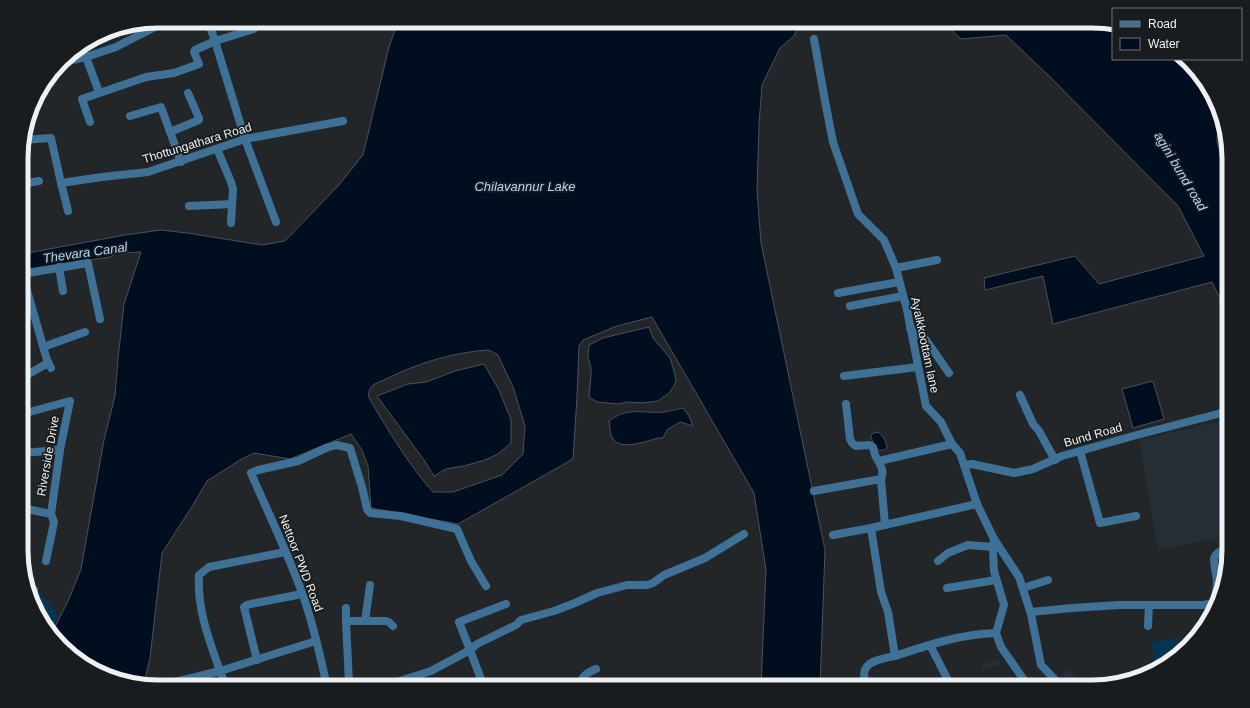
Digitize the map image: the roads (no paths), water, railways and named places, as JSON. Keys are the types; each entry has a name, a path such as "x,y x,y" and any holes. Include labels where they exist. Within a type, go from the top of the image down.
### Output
{"street":[{"path":"210,28 245,139 276,222"},
{"path":"90,122 82,99 146,77 174,72 199,64 194,52 195,50 215,41 254,28"},
{"path":"72,60 116,47 148,29"},
{"name":"Ayalkkoottam lane","path":"814,39 833,142 858,214 884,240 896,268 907,310 926,406 941,422 952,444 960,453 977,504 994,543 1015,570 1023,588 1031,612 1041,665 1055,680"},
{"path":"86,57 99,92"},
{"path":"170,132 199,120 200,118 188,93"},
{"path":"130,116 161,107 181,162"},
{"name":"Thottungathara Road","path":"61,183 148,172 245,139 343,121"},
{"path":"29,139 51,138 68,211"},
{"path":"217,148 233,189 231,223"},
{"path":"28,183 39,181"},
{"path":"189,206 232,204"},
{"path":"896,268 937,260"},
{"path":"28,273 88,263 100,319"},
{"path":"58,267 63,291"},
{"path":"838,293 899,282"},
{"path":"28,295 50,366 28,375"},
{"path":"850,306 903,296"},
{"path":"910,328 926,340 949,374"},
{"path":"43,347 85,332"},
{"path":"844,376 918,366"},
{"path":"1020,395 1033,424 1055,460"},
{"name":"Riverside Drive","path":"28,412 70,401 60,450 50,514 54,522 46,561"},
{"path":"846,404 850,439 852,443 856,446 869,445 873,447 881,464 885,525"},
{"name":"Bund Road","path":"964,466 972,464 1014,473 1033,469 1080,451 1222,413"},
{"path":"879,461 952,444"},
{"name":"Nettoor PWD Road","path":"326,680 302,594 251,473 298,461 336,445 343,445 350,448 367,509 370,513 401,516 457,529 470,561 486,586"},
{"path":"28,453 60,450"},
{"path":"1080,451 1100,523 1136,516"},
{"path":"814,491 881,479"},
{"path":"833,535 977,504"},
{"path":"28,509 50,514"},
{"path":"871,528 881,592 888,612 895,656"},
{"path":"404,680 431,672 470,650 477,644 516,625 522,620 554,611 616,588 647,585 705,558 744,534"},
{"path":"938,560 968,545 994,543 994,570 1004,605 996,633 1002,647 1024,680"},
{"path":"1217,584 1214,558 1216,554 1222,551"},
{"path":"223,680 204,625 198,587 199,575 209,567 285,552"},
{"path":"947,588 996,580"},
{"path":"1023,588 1048,580"},
{"path":"365,621 370,585"},
{"path":"257,660 244,607 251,604 302,594"},
{"path":"481,680 459,622 506,604"},
{"path":"1031,612 1080,607 1210,604"},
{"path":"1148,626 1149,605"},
{"path":"346,608 349,680"},
{"path":"346,621 386,621 393,626"},
{"path":"865,680 865,669 875,662 930,645 978,634 996,633"},
{"path":"183,680 220,671 316,641"},
{"path":"930,645 948,680"},
{"path":"581,680 586,673 596,669"}],"water":[{"name":"Chilavannur Lake","path":"396,28 798,28 794,36 780,48 762,85 757,191 761,243 825,550 820,680 761,680 766,570 754,493 652,317 617,326 583,340 579,346 573,459 458,524 371,508 368,466 362,450 351,434 290,459 254,453 207,481 162,553 150,658 145,679 125,676 93,663 66,642 54,628 69,599 81,569 104,440 115,396 124,304 141,252 117,253 110,257 28,269 28,253 161,230 262,245 285,241 338,186 363,155 389,47","holes":["489,350 498,355 513,387 525,426 523,454 502,475 453,492 433,492 407,458 369,398 369,393 372,386 398,373 436,359 463,353"]},
{"name":"agini bund road","path":"949,28 1109,29 1112,30 1112,60 1177,60 1184,66 1200,86 1209,101 1218,127 1217,142 1222,161 1222,303 1212,282 1053,324 1043,276 985,290 984,278 1075,256 1099,284 1204,256 1178,206 1049,76 1006,35 961,39"},
{"path":"649,327 653,338 670,358 674,371 676,380 669,393 658,401 642,403 628,402 618,404 597,402 589,397 591,368 588,357 589,345 603,338"},
{"path":"484,364 499,390 511,420 511,443 498,454 485,460 446,469 434,476 377,396 408,384 426,382 455,371"},
{"path":"1153,381 1164,419 1133,428 1122,389"},
{"path":"683,408 689,416 693,426 680,422 667,430 663,438 628,445 617,443 612,437 609,421 616,416 629,412 664,412"},
{"path":"878,432 883,437 886,444 887,448 883,450 877,449 871,438 871,435"}],"water label":[{"name":"Thevara Canal","path":"85,252"}]}
